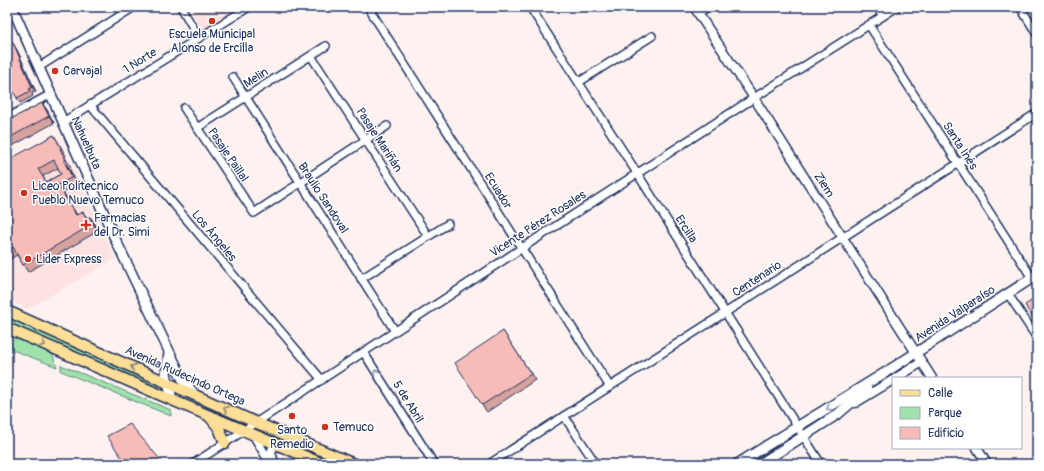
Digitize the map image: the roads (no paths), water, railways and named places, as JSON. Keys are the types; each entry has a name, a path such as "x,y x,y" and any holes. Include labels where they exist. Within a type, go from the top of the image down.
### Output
{"main road":[{"name":"Nahuelbuta","path":"14,8 117,243 169,353 182,378 195,395"},
{"name":"Avenida Valparaíso","path":"737,464 799,427 1034,277"},
{"name":"Avenida Rudecindo Ortega","path":"7,311 257,423 354,464"},
{"path":"7,328 323,464"},
{"path":"169,353 166,373 172,400"},
{"name":"Avenida Valparaíso","path":"760,464 838,414 886,372"},
{"path":"206,414 219,428 225,443"}],"street":[{"path":"39,67 134,7"},
{"path":"182,7 199,38"},
{"name":"1 Norte","path":"63,122 249,7"},
{"name":"Ecuador","path":"368,7 610,387"},
{"name":"Ercilla","path":"530,7 726,312 821,464"},
{"path":"696,10 707,7"},
{"path":"877,7 883,16"},
{"name":"Vicente Pérez Rosales","path":"193,464 225,443 249,432 257,423 395,331 897,7"},
{"path":"1020,7 1037,34"},
{"name":"Ziem","path":"696,10 844,237 931,377"},
{"name":"Santa Inés","path":"869,25 958,164 1034,277"},
{"path":"579,82 652,36"},
{"name":"Melin","path":"197,128 326,46"},
{"name":"Pasaje Mariñán","path":"311,56 428,236"},
{"name":"Braulio Sandoval","path":"233,77 395,331"},
{"path":"7,118 51,94"},
{"name":"Los Ángeles","path":"90,105 322,380"},
{"name":"Pasaje Paillal","path":"184,108 254,213 300,183"},
{"name":"Centenario","path":"489,464 1037,113"},
{"path":"300,183 387,126"},
{"path":"362,279 448,224"},
{"path":"1008,294 1037,338"},
{"name":"5 de Abril","path":"364,353 434,464"},
{"name":"Avenida Valparaíso","path":"898,377 922,362"},
{"name":"Avenida Valparaíso","path":"838,414 892,381"},
{"path":"564,416 596,464"},
{"path":"249,432 266,456 274,463"},
{"path":"274,463 271,452 275,443"},
{"path":"978,449 987,464"}],"place":[{"name":"Escuela Municipal Alonso de Ercilla","path":"212,21"},
{"name":"Carvajal","path":"55,71"},
{"name":"Liceo Politecnico Pueblo Nuevo Temuco","path":"24,193"},
{"name":"Farmacias del Dr. Simi","path":"86,225"},
{"name":"Lider Express","path":"28,259"},
{"name":"Santo Remedio","path":"292,416"},
{"name":"Temuco","path":"325,427"}]}
